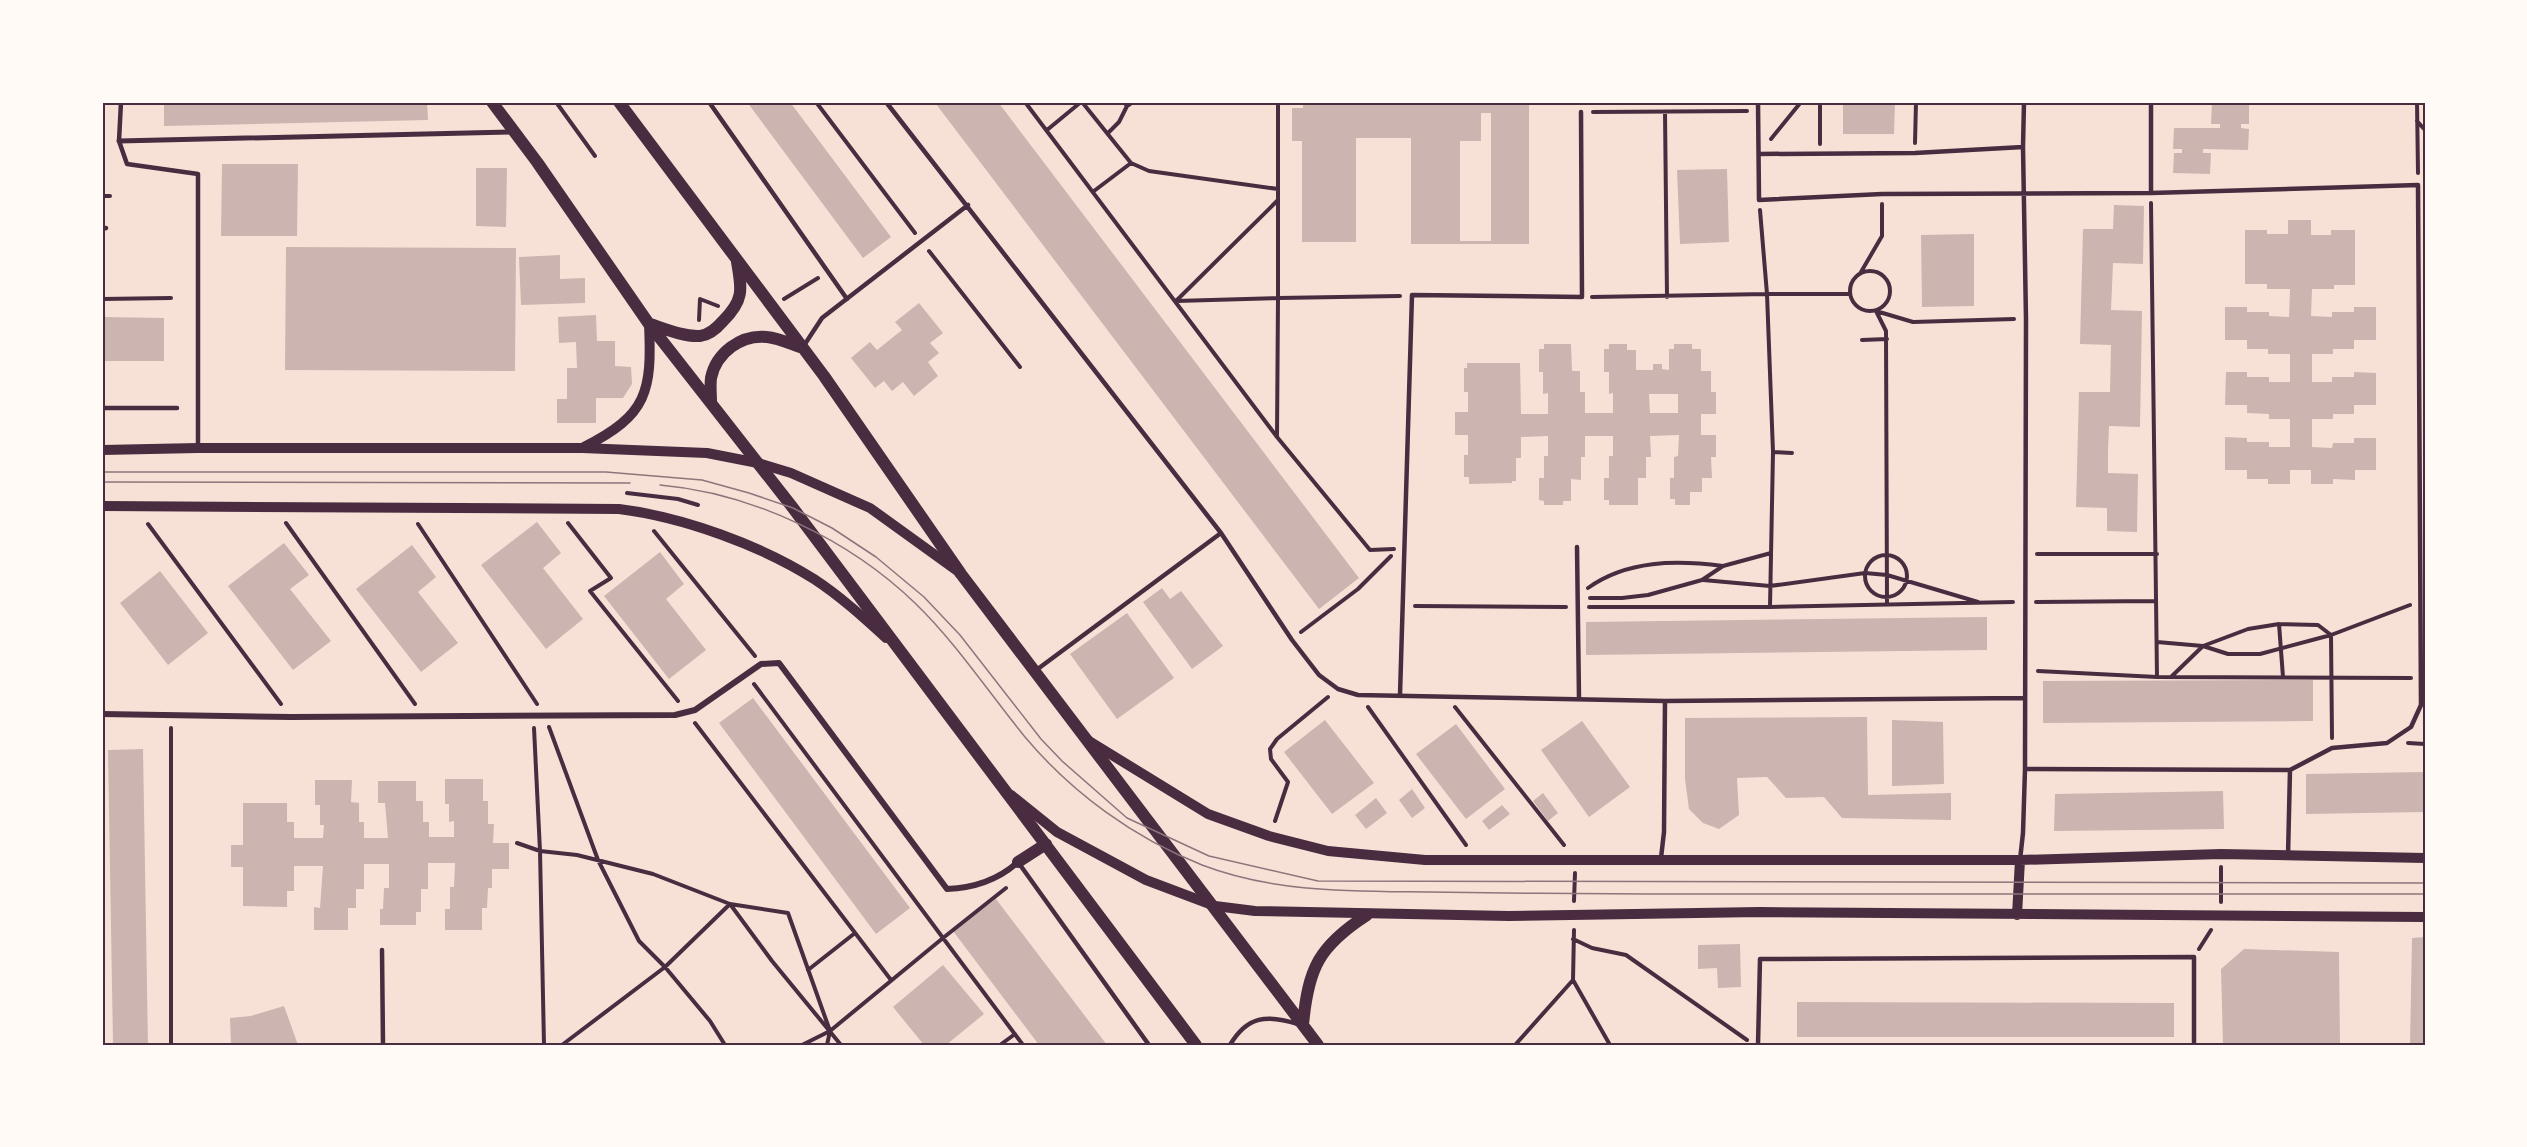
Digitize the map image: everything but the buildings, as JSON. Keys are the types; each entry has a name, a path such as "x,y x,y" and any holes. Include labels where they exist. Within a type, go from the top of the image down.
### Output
{"main road":[{"path":"492,102 649,324 758,463 1197,1045"},
{"path":"620,102 803,348 961,574 1084,738 1215,906 1318,1045"},
{"path":"649,324 674,332 698,336 707,334 717,327 739,301 741,288 736,259"},
{"path":"711,402 711,380 714,367 722,354 737,342 751,337 767,337 803,348"},
{"path":"1018,862 1046,844"},
{"path":"1303,1025 1306,993 1315,967 1327,948 1342,931 1367,915"}],"street":[{"path":"119,141 515,132"},
{"path":"582,448 629,417 640,402 647,386 650,357 649,324"},
{"path":"102,450 582,448 707,453 758,463 791,473 870,508 961,574"},
{"path":"102,506 608,508 654,513 694,525 804,574 856,610 896,647"},
{"path":"102,714 291,717 675,715 695,710 761,664 778,663 947,889 968,888 1006,873 1018,862"},
{"path":"1084,738 1208,814 1280,840 1328,851 1425,860 1661,858 2020,860 2221,855 2425,858"},
{"path":"1006,790 1057,832 1166,889 1215,906 1255,911 1367,915 1574,916 1760,912 2425,917"},
{"path":"2017,915 2020,860"}],"lane":[{"path":"121,102 119,141 127,164 198,174 198,448"},
{"path":"709,102 848,299"},
{"path":"886,102 1221,533 1318,675 1338,689 1358,694 1665,701 2025,698"},
{"path":"1758,102 1759,200 1882,195 2151,193 2418,185 2421,705 2411,727 2387,743 2332,748 2290,770 2025,769"},
{"path":"2020,860 2025,769 2024,102"},
{"path":"2151,102 2151,193"},
{"path":"1400,695 1412,296 1582,297 1581,112"},
{"path":"1759,154 1915,153 2023,147"},
{"path":"803,348 822,318 968,205"},
{"path":"102,408 177,408"},
{"path":"1035,672 1221,533"},
{"path":"1577,547 1579,699"},
{"path":"1661,858 1664,832 1665,701"},
{"path":"2288,856 2290,770"},
{"path":"1018,862 1149,1045"},
{"path":"382,950 383,1045"},
{"path":"1757,1045 1760,959 2194,957 2194,1045"},
{"path":"1230,1045 1238,1032 1256,1019 1279,1017 1303,1025"}],"path":[{"path":"556,102 595,156"},
{"path":"816,102 1020,367"},
{"path":"1025,102 1277,437 1371,550 1398,549 1358,589 1292,640"},
{"path":"1047,130 1082,102 1131,163 1149,171 1278,189"},
{"path":"1108,133 1119,122 1126,104 1133,102"},
{"path":"1277,437 1278,102"},
{"path":"1759,154 1801,102"},
{"path":"1820,102 1820,154"},
{"path":"1915,153 1916,102"},
{"path":"2417,102 2418,185"},
{"path":"1581,112 1758,111"},
{"path":"1665,112 1666,297"},
{"path":"2417,120 2425,130"},
{"path":"1094,191 1131,163"},
{"path":"2151,193 2157,677"},
{"path":"1882,195 1882,236 1852,282 1851,300 1860,309 1876,310 1913,322 2026,319"},
{"path":"102,196 110,196"},
{"path":"1176,301 1278,200"},
{"path":"1759,200 1767,294 1773,452 1770,607"},
{"path":"783,300 829,271"},
{"path":"1860,273 1873,271 1879,273 1891,288 1888,301 1876,310"},
{"path":"1582,297 1850,294"},
{"path":"1176,301 1412,296"},
{"path":"102,299 171,298"},
{"path":"1876,310 1886,331 1887,339 1887,603"},
{"path":"1862,340 1887,339"},
{"path":"1773,452 1792,453"},
{"path":"566,521 611,578 590,591 687,712 891,980"},
{"path":"286,523 424,716"},
{"path":"148,524 291,717"},
{"path":"418,525 545,716 598,860 639,940 710,1021 725,1045"},
{"path":"652,528 761,664"},
{"path":"1577,596 1596,599 1648,595 1702,580 1723,566 1771,553"},
{"path":"2024,555 2157,554"},
{"path":"1887,555 1901,561 1906,570 1907,580 1900,592 1881,597 1870,590 1865,573 1873,560 1887,555"},
{"path":"1577,596 1600,580 1623,570 1675,562 1723,566"},
{"path":"1702,580 1770,586 1865,573 1907,580 1984,603"},
{"path":"1402,606 1770,607 1887,603 2156,601"},
{"path":"2157,642 2203,646 2236,654 2260,654 2331,635 2420,602"},
{"path":"2171,677 2203,646 2248,628 2279,624 2318,625 2331,635"},
{"path":"2279,624 2283,649 2283,677"},
{"path":"2331,635 2332,748"},
{"path":"2025,671 2157,677 2332,676 2420,679"},
{"path":"747,674 1023,1045"},
{"path":"1275,821 1288,782 1271,759 1270,749 1277,740 1338,689"},
{"path":"1358,694 1476,860"},
{"path":"1445,695 1575,859 1573,980 1610,1045"},
{"path":"171,715 171,1045"},
{"path":"534,716 540,851 544,1045"},
{"path":"517,843 540,851 577,855 653,874 730,904 788,914 830,1031 827,1045"},
{"path":"2194,957 2221,914 2221,855"},
{"path":"802,1045 830,1031 1007,888"},
{"path":"562,1045 665,967 730,904"},
{"path":"730,904 772,961 841,1045"},
{"path":"808,970 855,933"},
{"path":"1573,939 1592,948 1626,955 1757,1045"},
{"path":"1515,1045 1573,980"},
{"path":"1000,1045 1015,1034"}],"tram line":[{"path":"102,472 606,472 702,480 749,493 793,508 832,528 876,557 924,597 960,635 1041,739 1062,761 1127,818 1209,856 1318,881 2425,883"},
{"path":"102,482 630,483"},
{"path":"660,485 695,490 764,509 830,540 861,559 890,581 931,619 1025,737 1063,777 1084,795 1129,827 1177,854 1202,865 1257,881 1314,889 1511,893 2425,894"}]}
